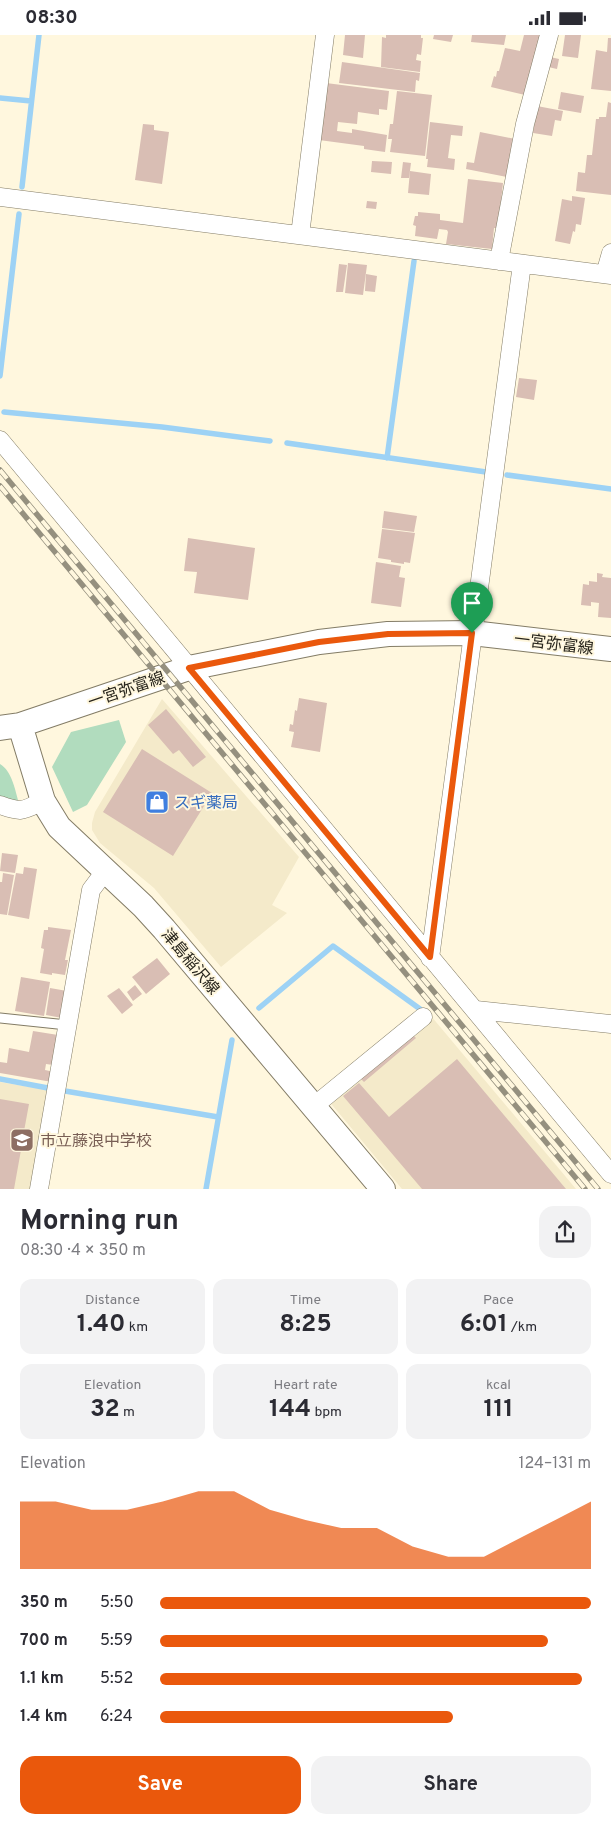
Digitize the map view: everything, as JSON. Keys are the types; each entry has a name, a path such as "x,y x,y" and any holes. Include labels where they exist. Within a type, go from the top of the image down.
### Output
{"main road":[{"name":"一宮弥富線","path":"10,726 189,668 319,642 388,634 472,633 611,649"},
{"name":"津島稲沢線","path":"10,726 43,801 59,827 143,905 382,1189"}],"street":[{"path":"300,235 325,35"},
{"path":"500,261 525,124 549,35"},
{"path":"0,197 608,274 611,253"},
{"path":"430,957 522,263"},
{"path":"0,440 611,1174"},
{"path":"0,805 16,811 43,801"},
{"path":"38,1189 91,890 106,870"},
{"path":"476,1010 611,1024"},
{"path":"314,1106 423,1017"}],"lane":[{"path":"0,1017 67,1025"}],"shaded area":[{"path":"162,699 299,857 272,905 287,913 221,967 154,888 100,843 92,830 95,812"},
{"path":"431,1016 576,1189 402,1189 328,1100"},
{"name":"市立藤浪中学校","path":"0,1082 53,1091 35,1189 0,1189"}],"green space":[{"path":"119,720 126,742 87,805 73,812 52,767 71,732"},
{"path":"0,764 10,776 19,803 0,796"}],"building":[{"path":"345,35 365,35 363,58 343,55"},
{"path":"386,35 421,35 421,38 423,38 421,55 417,54 416,60 421,61 420,72 381,67 382,37 386,38"},
{"path":"434,35 453,35 451,42 433,39"},
{"path":"472,35 506,35 504,45 471,42"},
{"path":"524,35 542,35 525,95 491,87 494,76 496,77 497,71 499,71 505,48 520,51"},
{"path":"565,35 581,35 578,58 562,56"},
{"path":"608,38 611,38 611,91 591,89 596,50 607,52"},
{"path":"550,57 559,59 557,69 548,67"},
{"path":"342,62 420,73 419,81 416,80 415,92 339,83"},
{"path":"326,83 389,91 387,110 379,109 379,115 358,112 357,124 338,122 337,131 352,133 352,129 387,135 385,152 364,149 364,146 319,140"},
{"path":"397,91 432,95 425,156 390,152 392,139 388,139 390,124 393,124"},
{"path":"561,92 584,96 581,113 558,109"},
{"path":"608,102 611,103 611,195 576,191 578,172 585,173 587,155 592,155 596,119 606,117"},
{"path":"537,106 563,111 561,121 555,120 552,136 533,133"},
{"path":"430,122 463,126 462,136 451,135 448,158 455,159 454,170 427,167 428,159 426,159"},
{"path":"143,124 154,125 154,130 169,132 162,184 135,180"},
{"path":"480,132 515,139 507,177 466,169 467,162 474,163"},
{"path":"372,161 392,162 391,174 371,172"},
{"path":"403,162 411,163 409,178 401,178"},
{"path":"410,171 431,174 429,195 408,193"},
{"path":"468,179 503,183 498,228 494,228 492,249 446,244 447,230 439,229 437,239 415,236 416,226 413,225 418,212 440,214 440,220 463,223"},
{"path":"572,196 585,198 581,225 576,224 570,244 555,241 562,199 572,201"},
{"path":"367,201 377,202 376,209 366,208"},
{"path":"348,263 367,265 363,295 345,293"},
{"path":"339,264 347,265 343,292 336,292"},
{"path":"366,274 377,276 375,292 365,291"},
{"path":"519,378 537,380 534,400 516,397"},
{"path":"384,511 417,516 414,532 382,528"},
{"path":"382,529 415,533 410,563 391,562 391,560 378,558"},
{"path":"188,538 255,548 248,600 194,593 197,572 184,571"},
{"path":"376,562 401,566 399,577 405,578 401,607 371,603"},
{"path":"597,573 603,574 602,577 611,578 611,618 598,617 599,603 591,602 591,606 581,605 583,584 589,585 589,581 597,582"},
{"path":"299,698 327,703 320,752 291,747 294,732 289,731 290,724 293,725"},
{"path":"166,709 206,757 193,767 179,750 173,754 148,725"},
{"path":"142,749 212,793 173,856 103,812"},
{"path":"2,853 18,855 15,873 0,871"},
{"path":"24,867 37,869 29,919 8,915 16,873 23,874"},
{"path":"3,873 14,875 7,915 0,914 0,882 2,882"},
{"path":"48,927 71,930 65,960 68,960 65,975 40,973 44,949 41,948 44,930 48,930"},
{"path":"157,958 170,974 146,994 132,977"},
{"path":"21,977 50,982 44,1016 15,1011"},
{"path":"135,985 142,994 133,1001 127,992"},
{"path":"50,988 67,991 62,1018 46,1015"},
{"path":"119,988 133,1005 122,1014 107,996"},
{"path":"33,1031 58,1035 53,1065 46,1064 45,1070 54,1072 52,1082 0,1073 0,1062 7,1063 9,1048 29,1052"},
{"path":"412,1034 416,1038 364,1082 360,1078"},
{"path":"457,1059 566,1189 422,1189 343,1096 359,1083 389,1117"},
{"path":"0,1099 29,1104 22,1142 26,1142 25,1151 21,1150 14,1189 0,1189"}],"waterway":[{"path":"22,187 39,35"},
{"path":"0,98 31,101"},
{"path":"0,376 19,214"},
{"path":"387,458 414,261"},
{"path":"4,412 162,427 270,441"},
{"path":"287,443 486,472"},
{"path":"507,475 611,489"},
{"path":"259,1008 333,946 420,1009"},
{"path":"206,1189 232,1040"},
{"path":"0,1079 48,1088"},
{"path":"65,1091 218,1117"}],"railway":[{"path":"0,470 598,1189"},
{"path":"0,486 585,1189"}],"place":[{"name":"スギ薬局","path":"157,802"},
{"name":"市立藤浪中学校","path":"22,1140"}],"route":[{"path":"472,633 430,957 189,668 319,642 388,634 472,633"}]}
